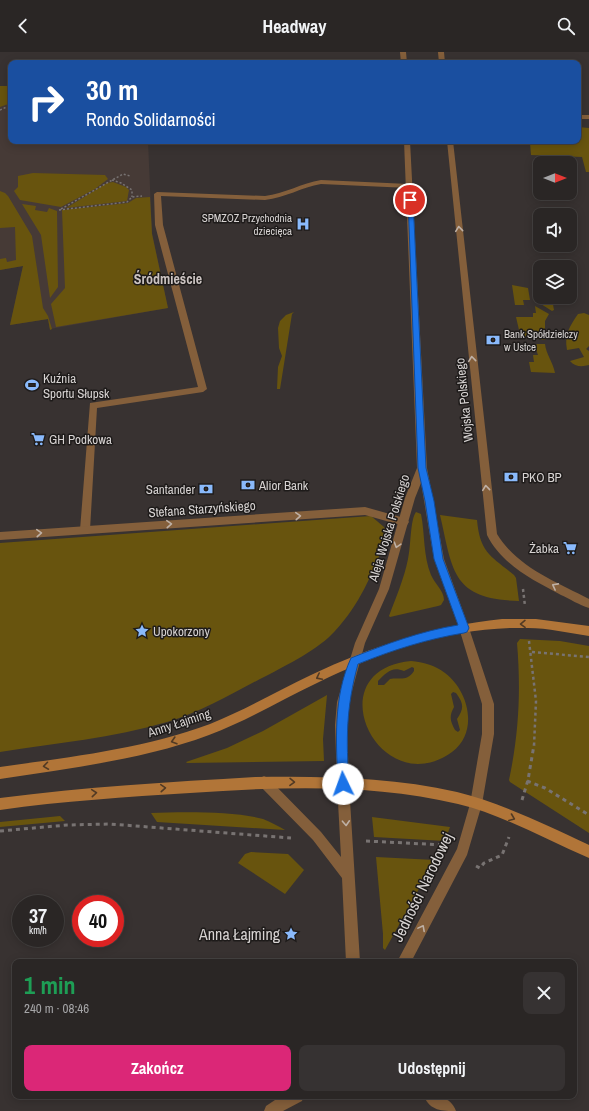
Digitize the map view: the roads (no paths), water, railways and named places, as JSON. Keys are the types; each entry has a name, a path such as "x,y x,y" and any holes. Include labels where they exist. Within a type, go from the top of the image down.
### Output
{"main road":[{"name":"Anny Łajming","path":"0,773 131,752 174,741 210,729 354,661 390,647 438,633 493,624 527,623 588,628"},
{"path":"0,804 124,791 264,782 343,784 421,791 476,804 516,819 589,852"}],"street":[{"path":"407,144 422,468"},
{"name":"Wojska Polskiego","path":"450,144 492,535 496,545 516,562 540,578 589,604"},
{"path":"85,530 93,405 203,389 159,225 158,194 265,198 282,195 307,184 321,182 409,186"},
{"name":"Aleja Wojska Polskiego","path":"343,784 341,726 343,702 360,643 384,589 410,498 422,468"},
{"name":"Aleja Wojska Polskiego","path":"422,468 439,559 484,688 489,718 482,774 476,804"},
{"name":"Stefana Starzyńskiego","path":"0,536 365,511 404,522"},
{"path":"264,782 317,836 348,876"},
{"path":"343,784 353,959"},
{"name":"Jedności Narodowej","path":"406,959 463,851 476,804"},
{"path":"271,1111 290,1099"},
{"path":"435,1099 449,1111"}],"place":[{"name":"SPMZOZ Przychodnia dziecięca","path":"303,224"},
{"name":"Bank Spółdzielczy w Ustce","path":"493,340"},
{"name":"Kuźnia Sportu Słupsk","path":"32,385"},
{"name":"GH Podkowa","path":"38,439"},
{"name":"PKO BP","path":"511,477"},
{"name":"Alior Bank","path":"248,485"},
{"name":"Santander","path":"206,489"},
{"name":"Żabka","path":"570,548"},
{"name":"Upokorzony","path":"142,631"},
{"name":"Anna Łajming","path":"291,934"}],"district":[{"name":"Śródmieście","path":"168,279"}]}
